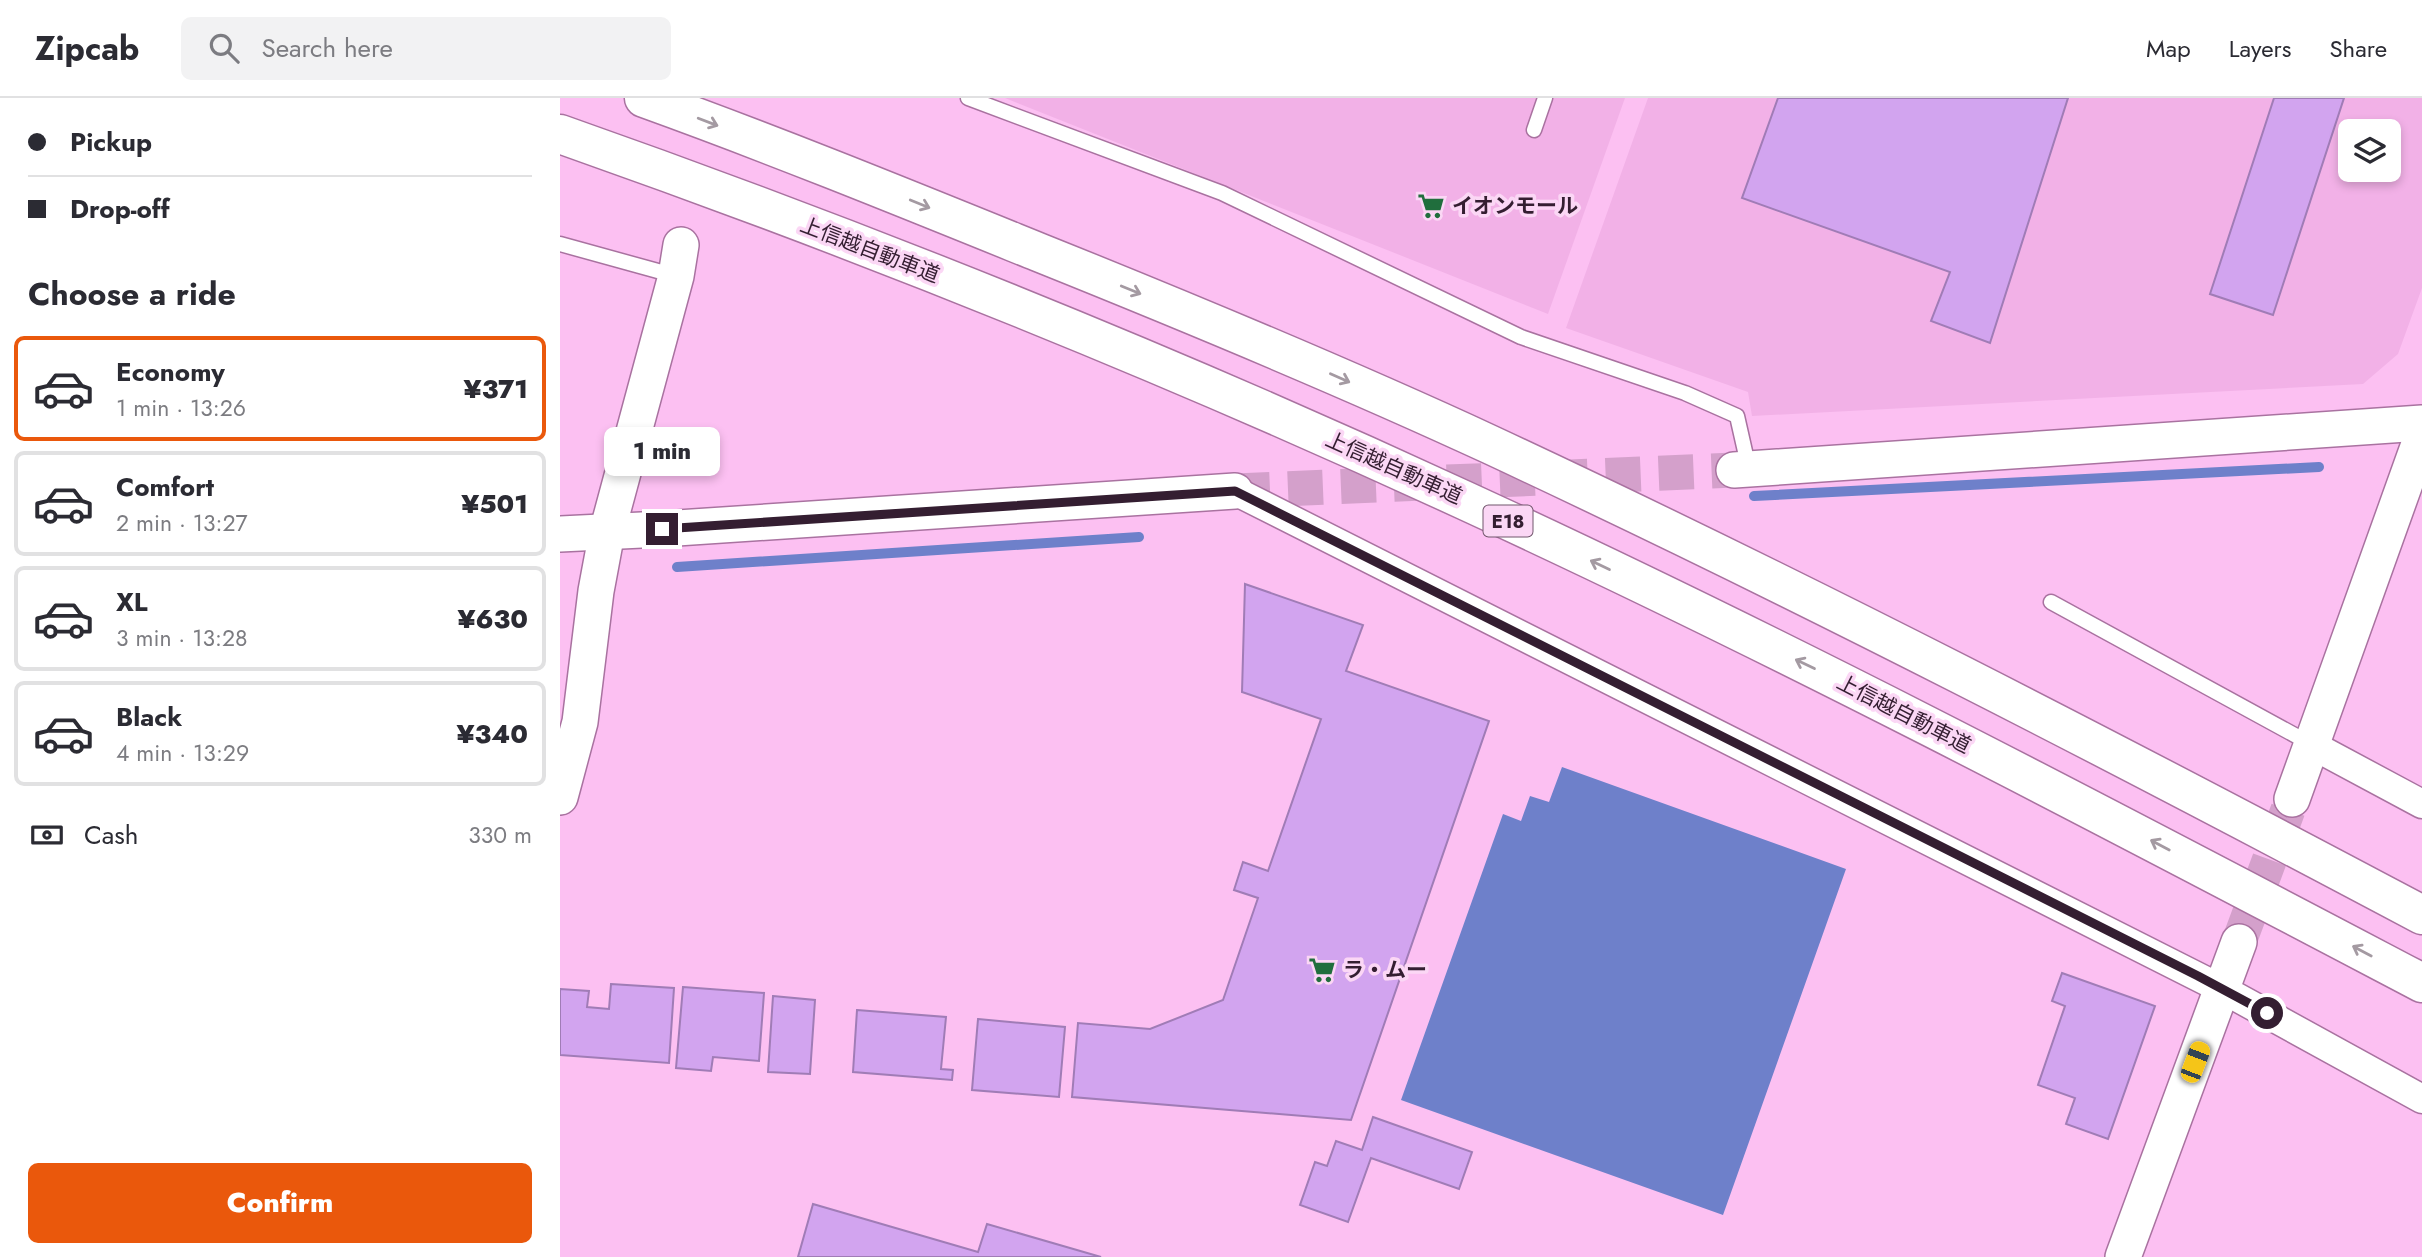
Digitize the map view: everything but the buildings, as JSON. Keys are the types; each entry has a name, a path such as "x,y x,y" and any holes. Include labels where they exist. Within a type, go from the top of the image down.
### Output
{"highway":[{"path":"644,98 908,199 1101,277 1284,353 1490,445 1912,650 2422,915"},
{"name":"上信越自動車道","path":"560,134 853,242 1081,333 1467,501 1885,704 2422,983"}],"street":[{"path":"560,797 580,722 607,532 679,261"},
{"path":"1742,470 2422,423"},
{"path":"2292,799 2422,436"},
{"path":"560,534 1235,491 2222,989 2422,1098"},
{"path":"2312,745 2422,804"},
{"path":"2123,1257 2239,942"}],"lane":[{"path":"968,98 1222,193 1521,337 1685,393 1737,416 1742,470"},
{"path":"1534,130 1545,98"},
{"path":"560,243 679,261"},
{"path":"2052,602 2312,745"}],"shaded area":[{"name":"イオンモール","path":"1005,98 1625,98 1548,314"},
{"path":"1648,98 2422,98 2422,288 2398,354 2363,384 1752,416 1748,392 1566,328"}],"water":[{"path":"1562,767 1846,869 1723,1215 1401,1100 1503,814 1521,821 1530,796 1549,802"}],"waterway":[{"path":"1754,496 2319,467"},
{"path":"677,567 1139,537"}],"tunnel":[{"path":"1235,491 1734,470"},
{"path":"2239,942 2292,799"}],"place":[{"name":"イオンモール","path":"1431,206"},
{"name":"ラ・ムー","path":"1322,970"}],"route":[{"path":"662,529 1235,491 2267,1013"}]}
